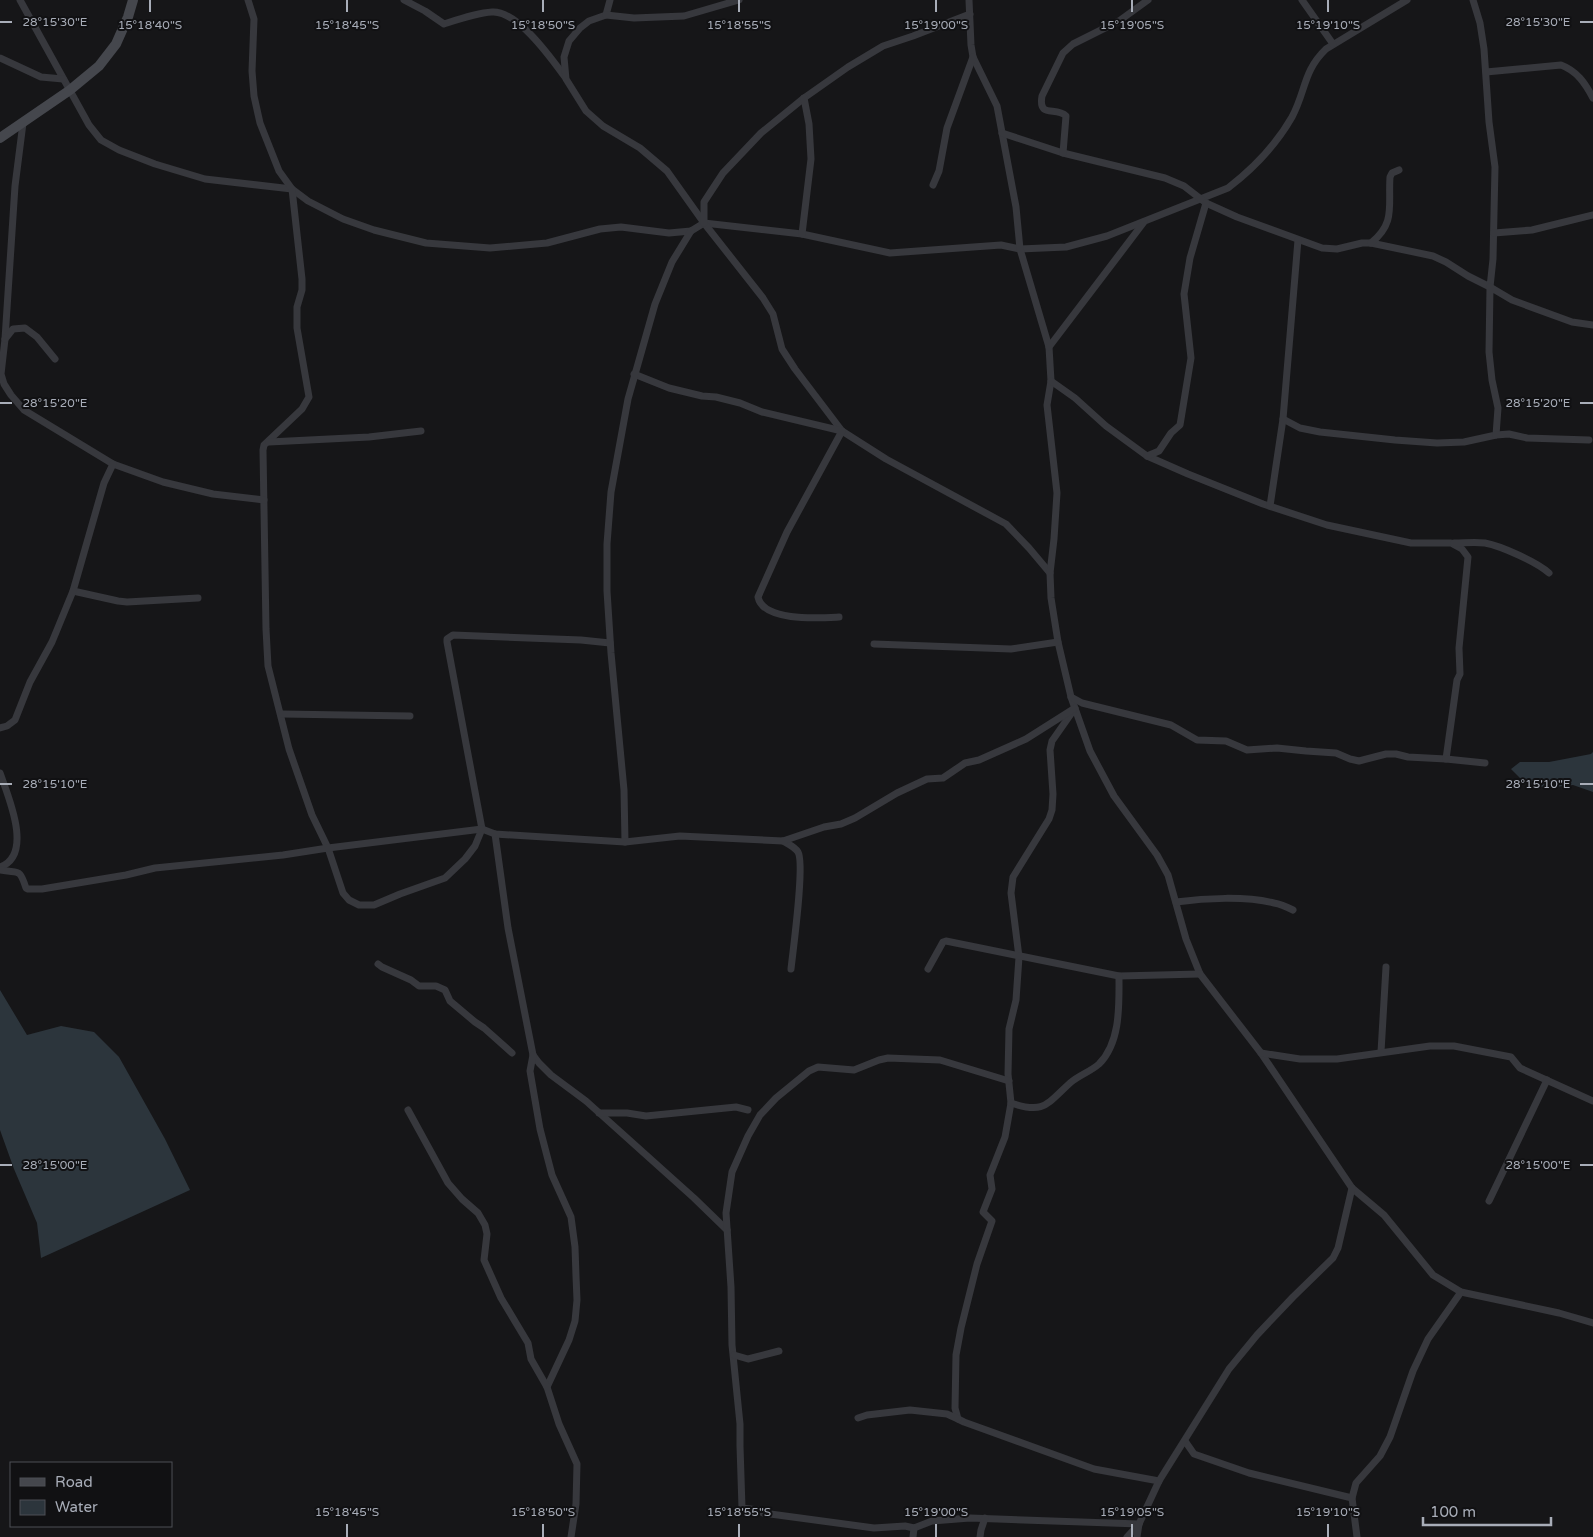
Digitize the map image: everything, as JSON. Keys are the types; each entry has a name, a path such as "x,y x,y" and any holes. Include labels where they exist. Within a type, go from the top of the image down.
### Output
{"street":[{"path":"20,0 89,125 100,140 119,150 155,164 205,179 292,189"},
{"path":"0,138 70,90 99,66 116,44 133,0"},
{"path":"248,0 254,19 252,71 254,96 260,123 280,171 292,189 308,201 343,219 374,230 426,242 490,248 547,243 607,228 669,233 691,231 704,223 802,234 890,253 1001,245 1020,249 1066,248 1107,236 1203,201 1228,188 1270,150 1292,116 1309,70 1321,54 1333,44 1406,0"},
{"path":"404,0 444,24 494,11 512,17 547,52 586,111 603,126 640,148 668,171 704,223 773,314 782,349 842,431"},
{"path":"606,15 610,0"},
{"path":"566,79 564,56 570,42 580,28 589,21 606,15 634,18 684,16 739,0"},
{"path":"1063,153 1066,116 1064,113 1045,110 1041,106 1042,96 1063,53 1073,44 1119,21 1148,0"},
{"path":"1302,0 1333,44"},
{"path":"1473,0 1480,23 1495,167 1489,352 1498,408 1496,435"},
{"path":"704,223 704,202 723,173 761,132 804,98 848,67 883,46 913,36 970,5 973,57 997,106 1016,207 1020,249 1049,347 1051,382 1047,405 1057,493 1050,573 1051,598 1058,642 1071,696 1090,751 1114,796 1165,868 1186,939 1200,974 1261,1053 1352,1188 1384,1215 1433,1275 1461,1292 1559,1313 1593,1323"},
{"path":"933,185 938,171 947,128 973,57"},
{"path":"0,58 41,77 63,79"},
{"path":"1486,72 1561,65 1576,73 1586,84 1593,98"},
{"path":"802,234 811,159 809,124 804,98"},
{"path":"23,123 15,186 2,340 1,374 4,384 24,410 113,464 163,482 214,494 264,500"},
{"path":"1002,133 1063,153 1165,178 1184,186 1203,201 1237,217 1322,248 1337,249 1362,242 1433,256 1490,286 1512,300 1572,322 1593,325"},
{"path":"1371,243 1386,228 1389,219 1390,177 1392,173 1399,170"},
{"path":"292,189 302,279 302,290 297,307 297,328 309,397 302,409 264,445 263,450 268,666 282,714 289,749 309,807 328,848 343,893 349,900 359,905 374,905 444,878 466,859 482,830 447,638 453,635 581,640 610,643"},
{"path":"1147,456 1159,451 1171,433 1180,425 1191,358 1184,294 1203,201"},
{"path":"1494,233 1532,230 1593,215"},
{"path":"1049,347 1144,221"},
{"path":"625,842 624,790 607,591 607,544 611,492 634,374 655,304 672,262 691,231"},
{"path":"1270,506 1283,419 1298,240"},
{"path":"2,340 13,329 25,328 36,337 55,359"},
{"path":"634,374 676,390 740,403 762,412 842,431 886,459 1006,524 1050,573"},
{"path":"1051,382 1075,398 1106,426 1147,456 1270,506 1327,525 1402,541 1419,543 1486,543 1543,567 1549,572"},
{"path":"1283,419 1300,428 1320,432 1436,443 1509,434 1527,438 1589,440"},
{"path":"268,442 369,437 420,431"},
{"path":"840,617 812,618 787,616 771,612 763,607 759,603 758,597 787,532 842,431"},
{"path":"0,728 7,726 15,720 30,682 52,642 83,562 104,483 113,464"},
{"path":"1446,759 1457,680 1460,674 1459,648 1468,557 1462,549 1451,543"},
{"path":"73,590 127,602 198,598"},
{"path":"874,644 1011,649 1058,642"},
{"path":"1071,696 1082,703 1171,725 1197,740 1226,741 1248,750 1277,748 1336,753 1359,761 1386,754 1396,754 1408,758 1486,763"},
{"path":"0,868 18,872 22,875 28,889 42,889 117,877 155,868 482,830 495,834 625,842 680,836 783,841 824,827 841,824 855,818 896,793 927,779 943,778 965,763 979,760 1026,739 1075,708"},
{"path":"958,1419 955,1408 958,1346 977,1264 992,1221 983,1212 992,1188 990,1175 1005,1137 1011,1103 1009,1081 1010,1030 1016,1000 1019,957 1011,893 1013,877 1049,819 1052,810 1053,794 1050,750 1052,741 1075,708"},
{"path":"282,714 410,716"},
{"path":"0,773 14,813 17,837 15,854 7,864 0,868"},
{"path":"495,834 508,928 534,1054 539,1063 551,1075 599,1113 727,1230"},
{"path":"783,841 799,853 800,876 791,968"},
{"path":"1176,902 1195,899 1252,900 1275,903 1292,910"},
{"path":"928,969 943,942 946,941 1119,976 1200,974"},
{"path":"378,964 411,980 419,986 436,986 444,990 450,1001 512,1053"},
{"path":"1381,1052 1386,967"},
{"path":"1011,1103 1024,1108 1042,1108 1075,1079 1099,1063 1107,1053 1116,1027 1119,1002 1119,976"},
{"path":"1261,1053 1300,1058 1338,1059 1430,1046 1454,1046 1511,1057 1520,1068 1593,1100"},
{"path":"534,1054 530,1071 540,1129 552,1175 571,1216 576,1266 577,1300 575,1322 570,1340 547,1387"},
{"path":"1009,1081 940,1060 888,1058 854,1070 818,1067 809,1071 776,1098 760,1115 748,1136 732,1172 726,1213 731,1287 732,1345 740,1424 742,1508 758,1510 763,1513 874,1528 905,1526 914,1528 932,1521 985,1518 1139,1524"},
{"path":"1489,1201 1547,1080"},
{"path":"599,1113 627,1113 646,1116 736,1107 748,1110"},
{"path":"408,1110 448,1183 478,1213 485,1225 484,1260 501,1298 528,1343 532,1359 547,1387 559,1424 577,1464 576,1504 570,1537"},
{"path":"1137,1537 1139,1524 1159,1481 1229,1369 1292,1297 1333,1258 1338,1248 1352,1188"},
{"path":"1357,1537 1352,1498 1356,1482 1380,1456 1390,1437 1413,1371 1428,1339 1461,1292"},
{"path":"734,1356 748,1359 779,1351"},
{"path":"858,1418 867,1415 910,1410 947,1414 1094,1469 1159,1481"},
{"path":"1185,1442 1194,1454 1249,1473 1352,1498"},
{"path":"980,1537 985,1518"},
{"path":"1126,1537 1139,1524"},
{"path":"913,1537 914,1528"}],"water":[{"path":"1593,752 1593,792 1573,785 1546,788 1525,783 1511,769 1520,762 1549,762 1591,754"},
{"path":"0,990 27,1035 61,1026 94,1032 119,1057 165,1139 190,1190 41,1258 37,1223 0,1130"}]}
